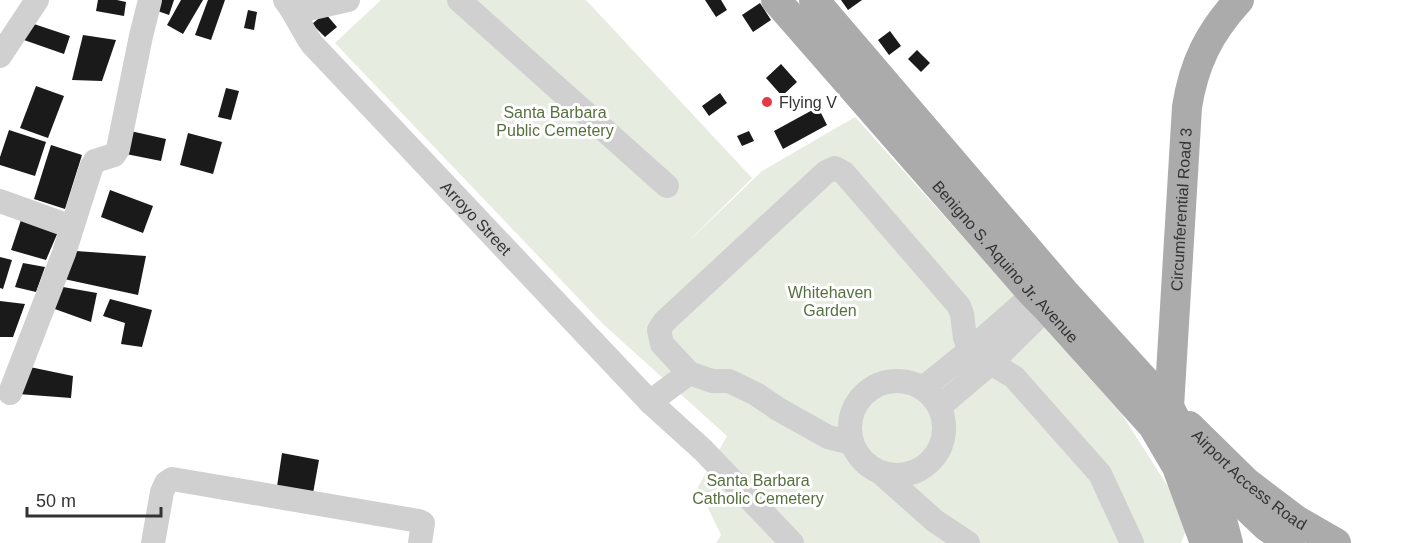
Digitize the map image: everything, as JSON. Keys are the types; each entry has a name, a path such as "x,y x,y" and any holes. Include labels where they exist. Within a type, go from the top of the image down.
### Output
{"main road":[{"name":"Benigno S. Aquino Jr. Avenue","path":"776,0 1049,293 1161,417 1205,543"},
{"name":"Benigno S. Aquino Jr. Avenue","path":"814,0 1049,293"},
{"name":"Circumferential Road 3","path":"1161,417 1190,89 1206,45 1222,19 1239,0"},
{"name":"Airport Access Road","path":"1161,417 1198,462 1266,526 1290,543"},
{"name":"Airport Access Road","path":"1161,417 1296,520 1336,543"},
{"path":"1198,462 1221,516 1228,543"}],"street":[{"path":"0,56 38,0"},
{"path":"10,393 64,253 93,163 114,155 118,149 150,0"},
{"path":"290,6 348,0"},
{"path":"459,0 667,186"},
{"name":"Arroyo Street","path":"290,6 312,44 650,402 703,450 792,543"},
{"path":"852,443 828,436 729,381 712,381 689,373 662,344 659,330 664,322 826,172 835,168 844,173 959,306 965,338 970,350 981,359 1014,377 1100,474 1132,543"},
{"path":"0,201 72,227"},
{"path":"923,388 970,350 1049,293"},
{"path":"940,406 991,363 1049,293"},
{"path":"650,402 689,373"},
{"path":"881,473 897,476 913,473 927,465 938,453 944,438 945,422 940,406 933,396 910,382 881,383 858,401 849,429 852,443 858,456 865,463 881,473 935,521 968,543"},
{"path":"153,543 162,492 166,483 172,479 419,521 423,524 420,543"}],"green space":[{"path":"381,0 586,0 752,178 684,246 762,171 855,117 1121,413 1174,496 1186,530 1181,543 716,543 721,535 698,487 727,436 603,324 335,43"}],"building":[{"path":"98,0 126,2 124,16 96,11"},
{"path":"155,0 174,0 169,15 152,9"},
{"path":"181,0 203,0 183,34 167,25"},
{"path":"208,0 225,0 211,40 195,35"},
{"path":"705,0 721,0 727,10 716,17"},
{"path":"841,0 862,0 848,10"},
{"path":"760,3 771,20 753,32 742,15"},
{"path":"248,10 257,12 254,30 244,28"},
{"path":"325,13 337,27 325,37 312,24"},
{"path":"31,23 70,36 64,54 24,40"},
{"path":"890,31 901,46 889,55 878,40"},
{"path":"83,35 116,40 102,81 72,80"},
{"path":"917,50 930,63 921,72 908,59"},
{"path":"781,64 797,82 782,96 766,78"},
{"path":"36,86 64,96 48,138 20,128"},
{"path":"226,88 239,91 231,120 218,117"},
{"path":"720,93 727,103 709,116 702,106"},
{"path":"818,107 827,125 783,149 774,131"},
{"path":"9,130 46,142 35,176 0,165 0,157"},
{"path":"126,130 166,139 161,161 121,153"},
{"path":"749,131 754,141 742,146 737,136"},
{"path":"188,133 222,142 213,174 180,165"},
{"path":"51,145 82,155 65,209 34,199"},
{"path":"110,190 153,206 143,233 101,217"},
{"path":"23,214 61,225 46,260 11,250"},
{"path":"76,251 146,256 138,295 64,279"},
{"path":"0,257 12,260 3,289 0,288"},
{"path":"23,263 45,267 36,292 15,287"},
{"path":"63,287 97,293 91,322 52,308"},
{"path":"110,299 152,310 142,347 121,344 125,323 103,316"},
{"path":"0,301 25,304 13,337 0,337"},
{"path":"25,366 73,376 71,398 18,394"},
{"path":"282,453 319,460 312,499 276,493"}],"place":[{"name":"Flying V","path":"767,102"}],"park label":[{"name":"Santa Barbara Public Cemetery","path":"555,121"},
{"name":"Whitehaven Garden","path":"830,301"},
{"name":"Santa Barbara Catholic Cemetery","path":"758,489"}]}
